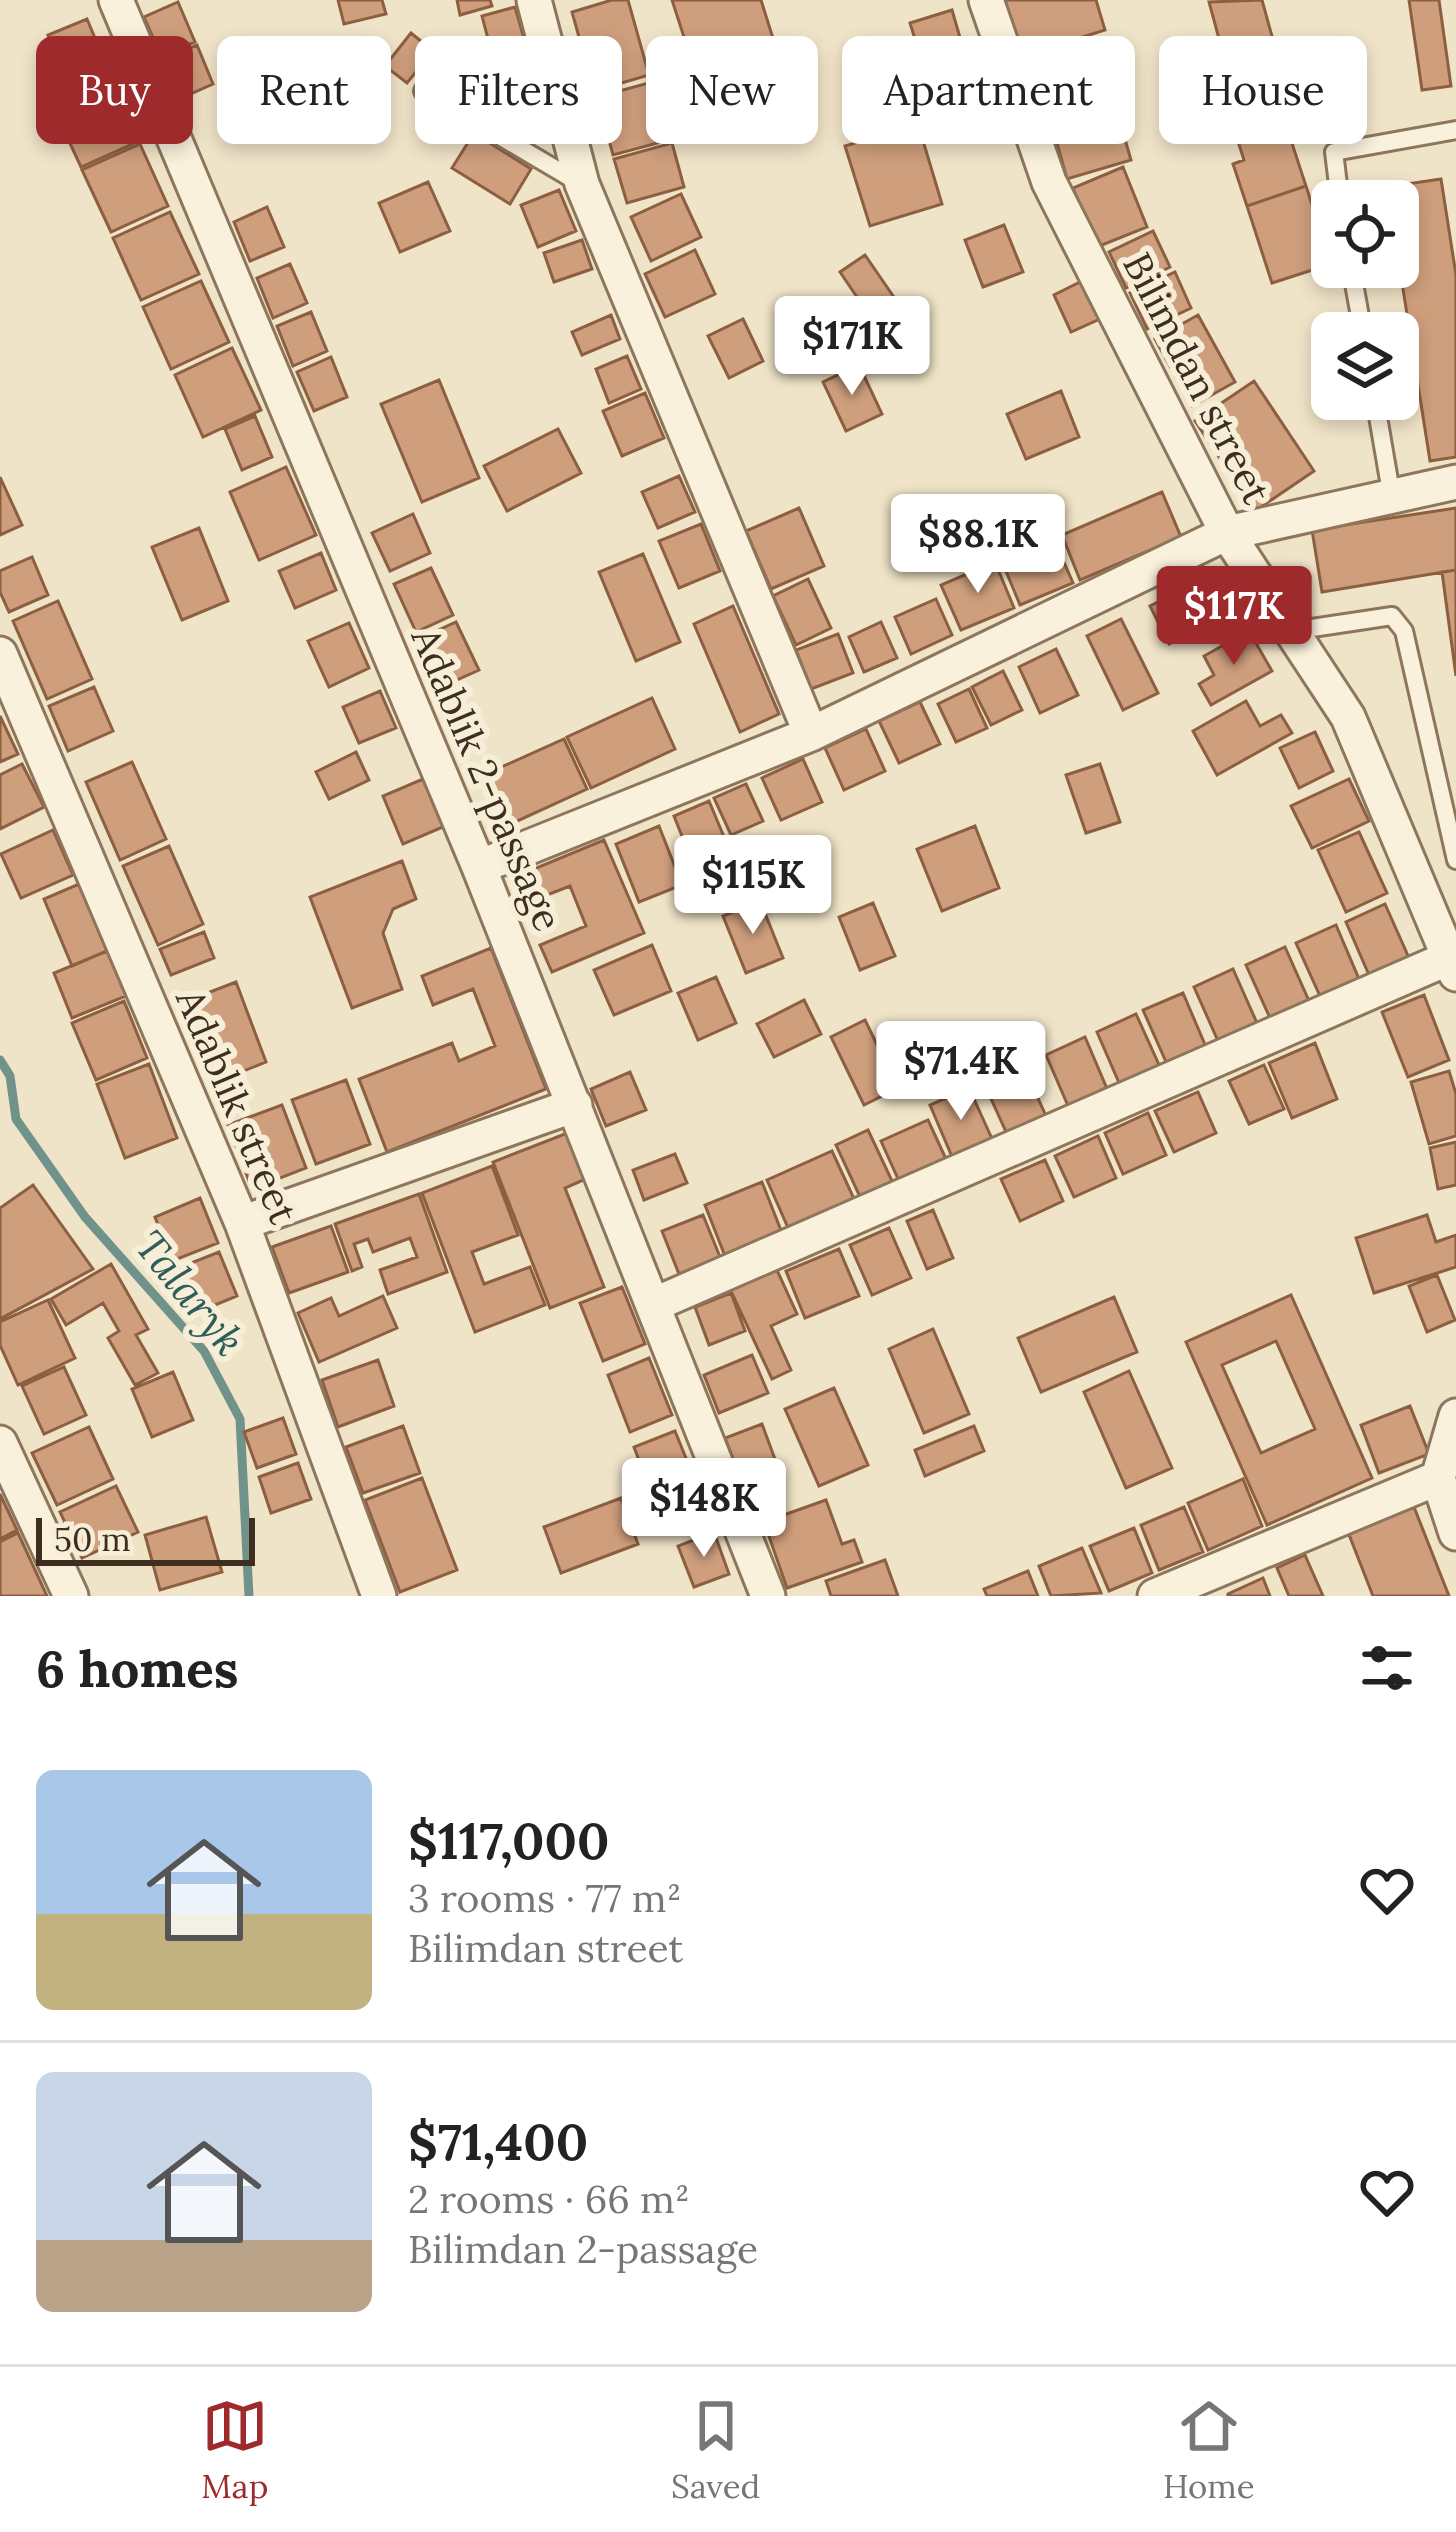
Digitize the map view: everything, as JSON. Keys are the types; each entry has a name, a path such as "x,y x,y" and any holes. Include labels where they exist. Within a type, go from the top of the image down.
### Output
{"street":[{"name":"Аdаblik 2-passage","path":"116,0 479,867 768,1596"},
{"path":"534,0 582,184 811,734"},
{"name":"Bilimdan street","path":"986,0 1049,182 1228,532 1348,717 1454,962"},
{"path":"479,867 811,734 1228,532 1456,482"},
{"name":"Adablik street","path":"0,654 242,1223 380,1596"},
{"path":"653,1305 1454,962"},
{"path":"242,1223 575,1105"},
{"path":"1456,1416 1438,1478 1456,1533"},
{"path":"0,1443 71,1596"},
{"path":"1155,1596 1438,1478"}],"lane":[{"path":"1337,180 1334,152 1456,130"},
{"path":"514,144 582,184"},
{"path":"1379,420 1393,498"},
{"path":"1292,631 1392,616 1404,631 1456,860"}],"building":[{"path":"338,0 382,0 386,14 344,24"},
{"path":"457,0 490,0 492,6 460,15"},
{"path":"628,0 646,76 622,83 622,36 579,36 572,12"},
{"path":"672,0 761,0 772,36 684,36"},
{"path":"1005,0 1096,0 1105,30 1086,36 1016,36"},
{"path":"1262,0 1272,36 1218,36 1209,2"},
{"path":"1409,0 1439,0 1451,86 1422,90"},
{"path":"178,2 192,36 152,36 144,17"},
{"path":"515,7 523,36 487,36 482,16"},
{"path":"952,10 960,36 914,36 910,23"},
{"path":"87,19 94,36 48,36"},
{"path":"411,33 415,36 415,73 407,83 391,71 391,58"},
{"path":"197,45 213,84 193,93 193,47"},
{"path":"646,84 646,144 654,144 613,155 610,144 622,144 622,90"},
{"path":"70,144 132,144 81,167"},
{"path":"140,144 168,206 111,232 82,170"},
{"path":"467,144 491,144 531,169 510,204 452,168"},
{"path":"672,144 684,187 627,203 614,159"},
{"path":"924,144 942,204 870,226 845,146"},
{"path":"1057,144 1126,144 1131,160 1067,179"},
{"path":"1239,144 1292,144 1306,186 1247,206 1233,164 1244,160"},
{"path":"1123,167 1147,227 1097,247 1073,188"},
{"path":"1441,179 1456,275 1456,457 1430,461 1419,391 1419,312 1407,312 1403,288 1419,288 1419,182"},
{"path":"428,182 450,231 400,252 379,203"},
{"path":"1306,186 1311,202 1311,270 1272,283 1247,206"},
{"path":"559,190 576,231 538,247 521,205"},
{"path":"681,194 701,237 651,261 631,217"},
{"path":"267,207 284,247 250,261 234,222"},
{"path":"170,212 199,274 141,300 113,238"},
{"path":"1004,225 1023,272 983,287 965,240"},
{"path":"1153,231 1170,267 1126,288 1109,252"},
{"path":"582,240 592,269 554,282 544,253"},
{"path":"695,250 715,294 665,317 645,274"},
{"path":"865,255 913,325 899,335 910,351 881,370 844,314 861,303 840,272"},
{"path":"290,264 307,303 273,318 257,278"},
{"path":"1175,272 1191,308 1147,329 1130,293"},
{"path":"1084,280 1102,318 1071,332 1054,295"},
{"path":"201,281 229,342 171,369 143,307"},
{"path":"311,312 327,351 293,366 277,326"},
{"path":"611,315 620,339 582,355 572,332"},
{"path":"1198,315 1235,382 1192,406 1155,339"},
{"path":"743,319 763,361 729,378 708,336"},
{"path":"232,348 261,410 203,437 175,375"},
{"path":"627,356 641,389 609,403 596,369"},
{"path":"331,357 347,397 314,411 297,372"},
{"path":"859,365 882,414 846,431 823,382"},
{"path":"439,380 479,478 422,502 381,404"},
{"path":"1254,381 1314,471 1255,511 1195,421"},
{"path":"1061,391 1079,437 1026,459 1007,414"},
{"path":"645,393 664,438 622,456 603,411"},
{"path":"255,416 272,457 242,470 225,429"},
{"path":"558,429 581,473 507,511 484,466"},
{"path":"286,467 316,535 259,560 230,492"},
{"path":"679,476 695,512 658,528 642,492"},
{"path":"0,477 22,525 0,535"},
{"path":"1162,492 1181,537 1080,580 1062,535"},
{"path":"799,508 824,566 771,589 746,531"},
{"path":"1456,508 1456,570 1322,592 1312,530"},
{"path":"413,514 430,553 390,571 372,533"},
{"path":"701,524 720,571 679,588 659,541"},
{"path":"199,528 228,601 182,620 152,547"},
{"path":"1053,537 1073,583 1020,605 1001,559"},
{"path":"321,553 336,590 295,608 279,571"},
{"path":"643,554 680,642 636,661 599,572"},
{"path":"32,557 48,595 9,612 0,592 0,571"},
{"path":"995,562 1014,608 961,630 941,585"},
{"path":"431,568 453,615 416,632 394,584"},
{"path":"1456,570 1456,676 1442,572"},
{"path":"808,579 831,628 796,645 773,596"},
{"path":"1197,583 1216,620 1169,644 1150,606"},
{"path":"936,599 952,635 911,654 895,617"},
{"path":"58,601 92,679 47,699 13,621"},
{"path":"733,606 779,714 740,732 694,624"},
{"path":"1121,619 1158,693 1123,710 1087,636"},
{"path":"456,622 479,670 441,687 419,639"},
{"path":"881,622 897,658 864,672 849,637"},
{"path":"349,623 369,668 329,687 308,641"},
{"path":"1249,631 1272,671 1211,705 1199,684 1214,675 1204,656"},
{"path":"838,634 853,673 811,689 796,650"},
{"path":"1056,649 1078,695 1040,713 1019,667"},
{"path":"1003,671 1022,710 991,725 972,687"},
{"path":"94,687 113,731 68,751 49,706"},
{"path":"969,689 987,728 956,742 938,704"},
{"path":"380,691 396,728 359,743 343,707"},
{"path":"652,698 675,749 591,788 567,737"},
{"path":"1246,701 1260,726 1281,715 1292,733 1217,775 1193,731"},
{"path":"920,702 940,744 899,763 879,721"},
{"path":"0,716 18,754 0,762"},
{"path":"866,729 885,771 844,790 825,748"},
{"path":"1315,732 1333,771 1299,788 1280,748"},
{"path":"564,739 587,789 502,828 479,777"},
{"path":"356,752 369,780 329,799 316,772"},
{"path":"803,759 822,802 781,820 762,778"},
{"path":"132,762 166,839 120,860 86,782"},
{"path":"22,764 44,807 0,829 0,775"},
{"path":"1100,764 1120,822 1086,833 1066,775"},
{"path":"423,779 443,827 403,844 383,796"},
{"path":"1349,779 1369,821 1312,848 1291,806"},
{"path":"746,784 763,821 731,835 714,798"},
{"path":"709,801 724,837 688,851 674,816"},
{"path":"659,826 682,885 639,902 616,844"},
{"path":"975,826 999,888 942,911 917,849"},
{"path":"53,830 73,875 21,898 1,854"},
{"path":"1359,832 1387,893 1346,912 1318,850"},
{"path":"604,840 644,933 552,972 540,945 586,926 570,886 524,904 512,878"},
{"path":"169,846 203,924 158,945 123,866"},
{"path":"402,861 416,899 393,909 383,933 402,989 352,1008 310,897"},
{"path":"79,884 107,951 72,966 44,899"},
{"path":"760,901 783,958 746,973 723,916"},
{"path":"873,903 895,956 860,970 839,917"},
{"path":"1385,904 1409,958 1369,975 1346,922"},
{"path":"1336,925 1359,979 1320,996 1296,943"},
{"path":"204,932 214,958 171,975 160,949"},
{"path":"652,945 671,991 614,1015 594,970"},
{"path":"1285,947 1309,1001 1270,1018 1246,965"},
{"path":"491,948 546,1089 387,1152 359,1079 452,1043 459,1061 495,1046 473,989 433,1005 422,976"},
{"path":"107,951 126,996 72,1018 54,973"},
{"path":"1233,969 1257,1023 1218,1041 1194,987"},
{"path":"716,977 736,1023 698,1040 678,993"},
{"path":"236,982 266,1062 211,1084 181,1003"},
{"path":"1183,993 1206,1047 1167,1064 1143,1010"},
{"path":"1424,995 1449,1060 1408,1077 1382,1012"},
{"path":"804,1000 821,1034 774,1057 757,1024"},
{"path":"124,1001 147,1058 96,1080 72,1023"},
{"path":"1136,1014 1160,1067 1120,1085 1097,1032"},
{"path":"865,1020 898,1088 864,1105 831,1037"},
{"path":"1085,1037 1108,1091 1069,1108 1046,1055"},
{"path":"1315,1043 1337,1099 1292,1118 1269,1063"},
{"path":"1022,1063 1046,1116 1007,1134 983,1081"},
{"path":"149,1064 177,1138 125,1158 97,1084"},
{"path":"1264,1065 1284,1109 1249,1124 1229,1081"},
{"path":"1449,1071 1456,1094 1456,1136 1429,1144 1411,1082"},
{"path":"630,1072 646,1110 606,1126 591,1089"},
{"path":"346,1080 370,1144 316,1164 292,1100"},
{"path":"969,1088 993,1141 953,1159 930,1105"},
{"path":"1198,1092 1216,1133 1174,1152 1155,1111"},
{"path":"282,1105 306,1168 252,1189 228,1125"},
{"path":"1148,1113 1166,1155 1123,1174 1105,1133"},
{"path":"928,1120 946,1159 899,1181 881,1141"},
{"path":"868,1130 893,1183 861,1199 836,1145"},
{"path":"570,1132 588,1178 565,1188 604,1287 550,1308 493,1162"},
{"path":"1098,1136 1116,1178 1074,1197 1055,1156"},
{"path":"1456,1142 1456,1185 1438,1189 1430,1148"},
{"path":"832,1151 855,1201 789,1230 767,1180"},
{"path":"675,1154 687,1183 644,1200 633,1170"},
{"path":"1045,1160 1063,1201 1020,1221 1001,1179"},
{"path":"492,1166 518,1235 472,1252 484,1284 530,1267 545,1305 475,1332 422,1193"},
{"path":"762,1182 782,1233 725,1256 705,1205"},
{"path":"33,1185 93,1269 0,1319 0,1208"},
{"path":"419,1194 447,1272 388,1294 380,1270 417,1257 410,1238 373,1252 368,1239 354,1244 362,1267 352,1271 335,1224"},
{"path":"200,1198 218,1243 172,1261 155,1217"},
{"path":"933,1210 953,1258 927,1269 907,1221"},
{"path":"703,1215 720,1257 679,1274 662,1231"},
{"path":"1427,1215 1436,1242 1456,1235 1456,1267 1374,1293 1356,1238"},
{"path":"331,1226 348,1272 289,1293 272,1247"},
{"path":"889,1228 911,1278 872,1295 850,1245"},
{"path":"839,1249 859,1296 805,1318 786,1271"},
{"path":"219,1252 237,1296 191,1315 173,1270"},
{"path":"111,1264 148,1329 136,1335 158,1373 135,1385 108,1338 119,1331 103,1303 66,1325 51,1299"},
{"path":"776,1268 797,1314 771,1326 791,1370 772,1379 730,1289"},
{"path":"1437,1275 1455,1320 1427,1332 1409,1286"},
{"path":"622,1287 645,1344 603,1361 580,1303"},
{"path":"731,1293 745,1331 709,1345 695,1307"},
{"path":"1291,1295 1372,1478 1267,1525 1186,1342","holes":["1276,1341 1315,1429 1261,1453 1222,1365"]},
{"path":"383,1296 397,1328 319,1362 298,1313 331,1298 339,1316"},
{"path":"1114,1297 1137,1352 1041,1392 1018,1338"},
{"path":"48,1300 75,1358 18,1385 0,1345 0,1322"},
{"path":"933,1329 969,1414 924,1433 889,1349"},
{"path":"752,1355 768,1393 719,1413 704,1375"},
{"path":"649,1358 672,1415 630,1432 608,1375"},
{"path":"378,1360 394,1406 338,1427 322,1380"},
{"path":"64,1367 86,1415 44,1434 22,1386"},
{"path":"1129,1371 1172,1468 1126,1488 1084,1392"},
{"path":"173,1372 193,1420 152,1437 132,1389"},
{"path":"834,1388 868,1465 819,1486 785,1409"},
{"path":"1410,1406 1429,1454 1379,1473 1361,1425"},
{"path":"283,1418 296,1454 257,1468 244,1432"},
{"path":"762,1424 776,1462 740,1476 725,1438"},
{"path":"403,1426 420,1473 363,1493 346,1447"},
{"path":"974,1426 984,1451 925,1476 915,1450"},
{"path":"89,1427 113,1479 57,1505 32,1453"},
{"path":"675,1431 698,1488 656,1505 634,1447"},
{"path":"298,1463 311,1499 271,1513 259,1477"},
{"path":"422,1478 457,1570 400,1592 365,1500"},
{"path":"1243,1479 1262,1526 1208,1550 1188,1503"},
{"path":"116,1486 138,1532 82,1558 60,1512"},
{"path":"0,1494 17,1530 0,1539"},
{"path":"621,1498 638,1544 561,1573 544,1527"},
{"path":"826,1500 842,1544 854,1540 862,1562 787,1588 764,1522"},
{"path":"1184,1507 1203,1552 1159,1570 1141,1525"},
{"path":"1414,1507 1449,1596 1373,1596 1348,1532"},
{"path":"206,1517 222,1572 160,1590 145,1535"},
{"path":"1134,1528 1152,1573 1109,1591 1090,1546"},
{"path":"714,1532 729,1574 694,1587 678,1546"},
{"path":"18,1533 47,1596 0,1596 0,1542"},
{"path":"1082,1548 1101,1593 1051,1596 1039,1566"},
{"path":"1305,1555 1323,1596 1289,1596 1277,1568"},
{"path":"885,1560 898,1596 831,1596 826,1581"},
{"path":"1028,1571 1038,1596 987,1596 984,1589"},
{"path":"1263,1578 1270,1596 1228,1596 1228,1594"}],"waterway":[{"name":"Talaryk","path":"0,1060 10,1076 16,1119 85,1217 204,1351 240,1419 249,1596"}]}
